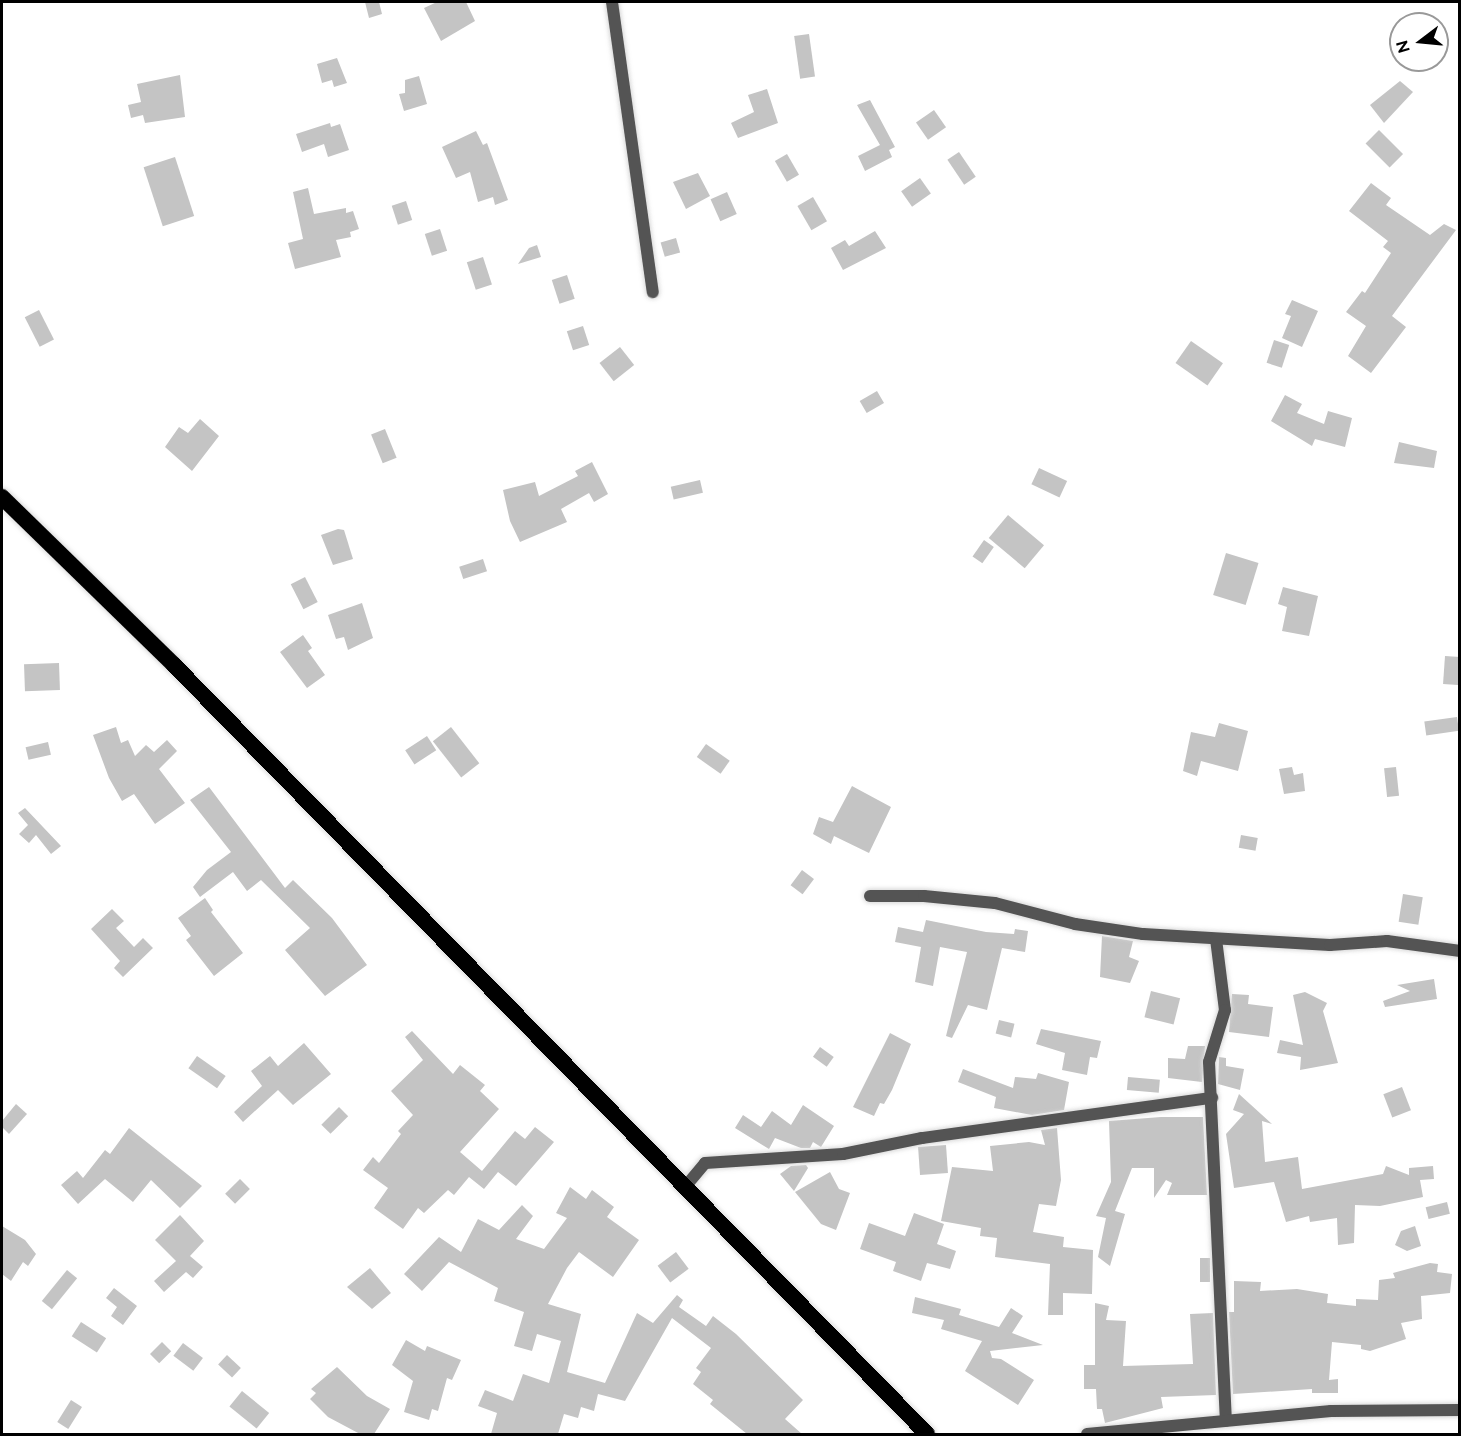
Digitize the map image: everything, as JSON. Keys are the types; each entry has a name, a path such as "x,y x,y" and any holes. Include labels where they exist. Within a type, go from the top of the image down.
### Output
{"highway":[{"path":"2,497 174,664 927,1434"}],"street":[{"path":"612,2 653,292"},
{"path":"870,896 924,896 995,903 1075,924 1143,934 1330,945 1387,941 1460,951"},
{"path":"1216,939 1225,1010 1209,1062 1217,1185 1215,1253 1222,1281 1226,1421"},
{"path":"685,1187 705,1163 843,1154 922,1138 1212,1098"},
{"path":"1087,1434 1331,1411 1460,1410"}],"building":[{"path":"365,2 379,2 382,14 369,18"},
{"path":"437,2 466,2 475,21 441,41 424,8"},
{"path":"809,34 815,77 800,79 794,36"},
{"path":"337,58 347,83 334,87 332,80 322,83 317,64"},
{"path":"180,75 185,117 145,123 143,115 131,118 128,105 141,102 137,84"},
{"path":"419,76 427,104 404,111 399,94 405,93 405,80"},
{"path":"1400,81 1413,92 1384,123 1370,105"},
{"path":"767,89 778,123 738,138 731,123 754,112 748,95"},
{"path":"870,100 895,147 889,150 892,157 865,171 858,156 880,145 857,105"},
{"path":"934,110 946,127 928,140 916,123"},
{"path":"330,123 331,127 340,124 349,150 328,157 324,144 302,152 296,134"},
{"path":"1379,130 1403,154 1390,167 1366,143"},
{"path":"476,131 483,145 487,143 508,200 495,205 493,197 478,202 470,172 456,178 442,147"},
{"path":"959,152 976,177 964,185 947,160"},
{"path":"787,154 799,175 787,182 775,161"},
{"path":"175,157 194,216 163,226 144,167"},
{"path":"698,173 710,196 686,209 673,182"},
{"path":"920,178 931,194 912,207 901,191"},
{"path":"1371,183 1391,198 1386,205 1430,235 1444,224 1456,230 1392,316 1406,327 1371,373 1348,356 1366,326 1346,312 1362,291 1365,293 1391,253 1383,247 1388,241 1349,211"},
{"path":"308,188 314,214 346,208 346,213 353,211 359,229 350,232 351,237 336,240 341,257 295,269 288,243 303,239 293,192"},
{"path":"727,192 737,214 720,221 711,199"},
{"path":"813,197 827,221 811,230 797,206"},
{"path":"406,201 412,220 398,225 392,206"},
{"path":"440,229 447,251 432,256 425,234"},
{"path":"875,231 886,248 843,270 831,248 845,240 849,246"},
{"path":"676,238 680,252 665,257 661,242"},
{"path":"537,245 541,257 518,264 529,248"},
{"path":"483,257 492,285 476,290 467,262"},
{"path":"567,275 575,299 560,304 552,280"},
{"path":"1292,300 1318,311 1302,347 1282,338 1291,316 1285,314"},
{"path":"39,310 54,339 40,347 25,317"},
{"path":"583,326 589,345 573,350 567,331"},
{"path":"1274,340 1289,345 1282,368 1267,363"},
{"path":"1191,341 1223,363 1207,385 1176,363"},
{"path":"620,347 634,365 614,381 600,363"},
{"path":"877,391 884,403 867,413 860,401"},
{"path":"1285,395 1302,404 1297,413 1324,424 1328,411 1352,418 1345,447 1315,439 1312,446 1271,421"},
{"path":"200,419 219,436 192,471 165,447 179,427 188,433"},
{"path":"385,429 397,458 383,463 371,435"},
{"path":"1399,442 1437,451 1434,468 1394,463"},
{"path":"592,462 608,494 594,502 589,493 561,509 567,522 520,542 510,521 503,490 535,482 539,496 578,476 575,471"},
{"path":"1039,468 1067,481 1059,497 1031,484"},
{"path":"700,480 703,493 674,499 671,487"},
{"path":"1008,515 1044,545 1025,568 989,538"},
{"path":"338,529 344,530 353,559 333,565 321,535"},
{"path":"984,540 994,547 982,563 973,556"},
{"path":"1226,553 1259,563 1246,605 1213,595"},
{"path":"483,559 487,571 463,579 459,567"},
{"path":"305,577 318,602 303,609 291,584"},
{"path":"1283,587 1318,596 1309,636 1282,631 1287,607 1278,604"},
{"path":"362,603 373,638 348,650 344,637 336,639 328,615"},
{"path":"303,635 312,648 308,651 325,675 307,688 280,652"},
{"path":"1445,656 1460,657 1458,685 1443,684"},
{"path":"59,663 60,690 25,691 24,664"},
{"path":"1457,717 1459,731 1426,735 1424,722"},
{"path":"1219,723 1248,731 1238,771 1201,761 1197,776 1183,771 1191,732 1215,737"},
{"path":"116,727 121,743 128,740 135,756 146,745 154,752 167,740 177,751 159,769 185,803 155,824 134,794 122,801 109,778 93,735"},
{"path":"451,727 479,763 461,777 433,741"},
{"path":"427,736 436,750 414,764 405,750"},
{"path":"48,742 51,755 29,760 26,747"},
{"path":"706,744 730,761 721,774 697,757"},
{"path":"1292,767 1294,775 1303,773 1305,791 1284,794 1279,769"},
{"path":"1396,767 1399,796 1387,797 1384,768"},
{"path":"852,786 891,807 869,853 834,836 831,844 813,834 819,817 833,822"},
{"path":"209,787 285,888 293,880 332,918 367,965 325,996 285,950 310,928 261,880 247,891 233,872 200,897 193,887 207,870 231,852 190,800"},
{"path":"25,808 61,846 51,854 36,835 29,843 19,834 28,825 18,813"},
{"path":"1241,835 1258,838 1255,851 1239,848"},
{"path":"802,870 814,879 803,894 791,885"},
{"path":"1403,894 1423,897 1418,925 1399,922"},
{"path":"205,898 213,910 211,912 243,953 214,976 186,940 191,936 178,918"},
{"path":"112,909 124,921 116,928 134,947 143,938 153,948 123,977 114,968 120,961 91,929"},
{"path":"926,920 986,932 1014,934 1015,929 1028,931 1025,952 1002,948 987,1010 968,1005 952,1038 946,1036 967,952 940,947 933,986 915,982 921,947 895,942 898,927 923,932"},
{"path":"1102,936 1133,941 1129,957 1139,961 1130,983 1100,977"},
{"path":"1434,979 1437,999 1385,1007 1383,1001 1410,991 1397,985"},
{"path":"1151,991 1180,998 1174,1024 1144,1017"},
{"path":"1305,992 1327,1003 1323,1011 1338,1063 1300,1070 1301,1057 1277,1053 1280,1040 1303,1045 1293,995"},
{"path":"1232,994 1249,995 1248,1004 1273,1007 1269,1037 1229,1032"},
{"path":"999,1020 1015,1024 1011,1037 996,1034"},
{"path":"1041,1029 1101,1041 1097,1058 1090,1057 1087,1075 1062,1070 1065,1053 1036,1044"},
{"path":"412,1031 453,1074 460,1065 485,1085 480,1091 499,1109 460,1152 482,1171 515,1131 525,1139 535,1127 554,1142 516,1186 498,1172 484,1189 469,1177 454,1195 448,1190 424,1213 418,1208 403,1229 374,1208 388,1188 363,1170 373,1157 379,1163 401,1134 398,1131 413,1115 391,1091 423,1060 405,1037"},
{"path":"890,1033 911,1044 892,1090 884,1104 880,1103 874,1116 853,1107"},
{"path":"304,1043 331,1074 293,1105 278,1090 243,1122 234,1112 262,1086 251,1071 270,1056 278,1066"},
{"path":"1188,1046 1205,1046 1202,1082 1168,1078 1168,1058 1185,1059"},
{"path":"820,1047 834,1057 827,1067 813,1057"},
{"path":"197,1056 226,1076 217,1088 188,1068"},
{"path":"1219,1057 1226,1058 1226,1066 1244,1069 1240,1090 1218,1084"},
{"path":"963,1069 1013,1088 1015,1077 1036,1079 1038,1073 1069,1082 1064,1110 1032,1115 994,1108 996,1097 958,1082"},
{"path":"1128,1077 1160,1080 1159,1093 1127,1090"},
{"path":"1402,1087 1411,1110 1392,1118 1383,1094"},
{"path":"1239,1094 1272,1124 1262,1121 1265,1162 1298,1157 1302,1189 1383,1174 1386,1166 1409,1175 1409,1168 1433,1166 1434,1179 1420,1180 1423,1197 1380,1206 1355,1205 1354,1243 1338,1245 1337,1218 1310,1222 1309,1216 1286,1222 1274,1182 1234,1188 1226,1134 1244,1114 1233,1110"},
{"path":"16,1104 27,1114 9,1134 2,1127 2,1121"},
{"path":"803,1105 834,1126 821,1147 813,1142 810,1148 801,1148 775,1138 769,1149 735,1128 743,1115 761,1127 772,1111 791,1125"},
{"path":"339,1107 348,1116 331,1134 321,1125"},
{"path":"1203,1117 1207,1195 1167,1195 1172,1183 1166,1180 1154,1198 1154,1168 1132,1168 1115,1211 1125,1214 1110,1266 1098,1257 1106,1218 1096,1216 1111,1182 1109,1121"},
{"path":"129,1128 202,1186 180,1208 151,1180 133,1202 105,1179 78,1204 61,1185 77,1171 83,1178 105,1150 110,1154"},
{"path":"1057,1128 1061,1180 1056,1206 1039,1204 1033,1232 1064,1237 1063,1247 1093,1250 1092,1294 1063,1293 1063,1315 1048,1315 1050,1264 995,1257 997,1238 980,1236 981,1228 941,1221 952,1167 993,1171 990,1146 1029,1142 1045,1145 1041,1130"},
{"path":"946,1145 948,1173 920,1175 918,1147"},
{"path":"806,1165 808,1168 794,1191 780,1174 791,1166"},
{"path":"830,1172 839,1189 850,1193 836,1230 821,1224 795,1192"},
{"path":"240,1179 250,1189 235,1204 225,1194"},
{"path":"570,1187 586,1199 592,1190 614,1207 607,1217 639,1240 613,1277 579,1252 567,1268 548,1304 581,1314 567,1372 605,1383 637,1313 653,1323 677,1295 683,1300 679,1307 706,1326 713,1316 736,1334 803,1400 785,1419 802,1434 747,1434 710,1404 713,1400 693,1384 701,1372 696,1368 711,1348 672,1318 625,1401 598,1394 594,1411 581,1407 578,1418 564,1414 558,1434 491,1434 497,1413 478,1406 485,1390 513,1401 523,1374 549,1383 561,1341 537,1334 532,1351 514,1346 524,1312 494,1301 498,1288 449,1262 422,1291 404,1274 439,1237 461,1252 478,1219 499,1230 522,1205 533,1216 516,1239 544,1249 567,1218 556,1213"},
{"path":"1447,1202 1450,1214 1429,1219 1426,1207"},
{"path":"914,1213 944,1224 937,1244 956,1251 950,1269 927,1263 921,1281 893,1271 896,1262 860,1249 869,1223 905,1236"},
{"path":"180,1215 204,1241 190,1256 203,1267 193,1278 186,1272 164,1292 154,1281 176,1261 155,1240"},
{"path":"2,1226 25,1240 36,1254 28,1266 23,1262 11,1281 2,1274"},
{"path":"1415,1226 1421,1246 1407,1251 1395,1245 1401,1231"},
{"path":"676,1252 689,1269 670,1283 658,1266"},
{"path":"1200,1258 1210,1258 1210,1282 1200,1282"},
{"path":"1430,1263 1438,1264 1437,1272 1452,1274 1450,1293 1421,1296 1422,1319 1401,1323 1406,1339 1370,1351 1361,1349 1361,1345 1332,1342 1329,1380 1338,1379 1338,1393 1312,1393 1312,1389 1233,1394 1229,1312 1234,1312 1234,1281 1261,1282 1260,1291 1297,1289 1328,1294 1327,1303 1356,1306 1356,1299 1378,1300 1379,1280 1395,1278 1393,1273"},
{"path":"370,1268 391,1293 372,1309 347,1287"},
{"path":"67,1270 77,1278 52,1309 42,1301"},
{"path":"114,1288 137,1306 123,1325 111,1316 117,1307 106,1298"},
{"path":"915,1297 961,1309 959,1315 999,1327 1011,1308 1023,1316 1012,1333 1043,1345 990,1351 992,1358 1001,1359 1034,1380 1018,1405 965,1371 982,1341 941,1329 944,1320 912,1313"},
{"path":"1095,1303 1109,1306 1106,1320 1126,1321 1123,1366 1193,1364 1190,1314 1213,1313 1216,1395 1161,1397 1163,1408 1105,1423 1102,1409 1097,1409 1096,1389 1084,1389 1084,1365 1095,1365"},
{"path":"81,1322 106,1338 97,1353 72,1336"},
{"path":"406,1340 425,1351 427,1346 461,1360 452,1380 447,1378 438,1411 432,1409 429,1420 404,1412 413,1381 392,1365"},
{"path":"162,1342 171,1351 159,1363 150,1354"},
{"path":"183,1343 203,1358 193,1371 173,1356"},
{"path":"227,1355 241,1368 232,1377 218,1365"},
{"path":"337,1367 367,1396 390,1409 374,1434 360,1434 328,1417 310,1399 316,1393 311,1389"},
{"path":"242,1391 269,1413 257,1429 229,1407"},
{"path":"71,1400 82,1407 68,1429 57,1422"}]}
